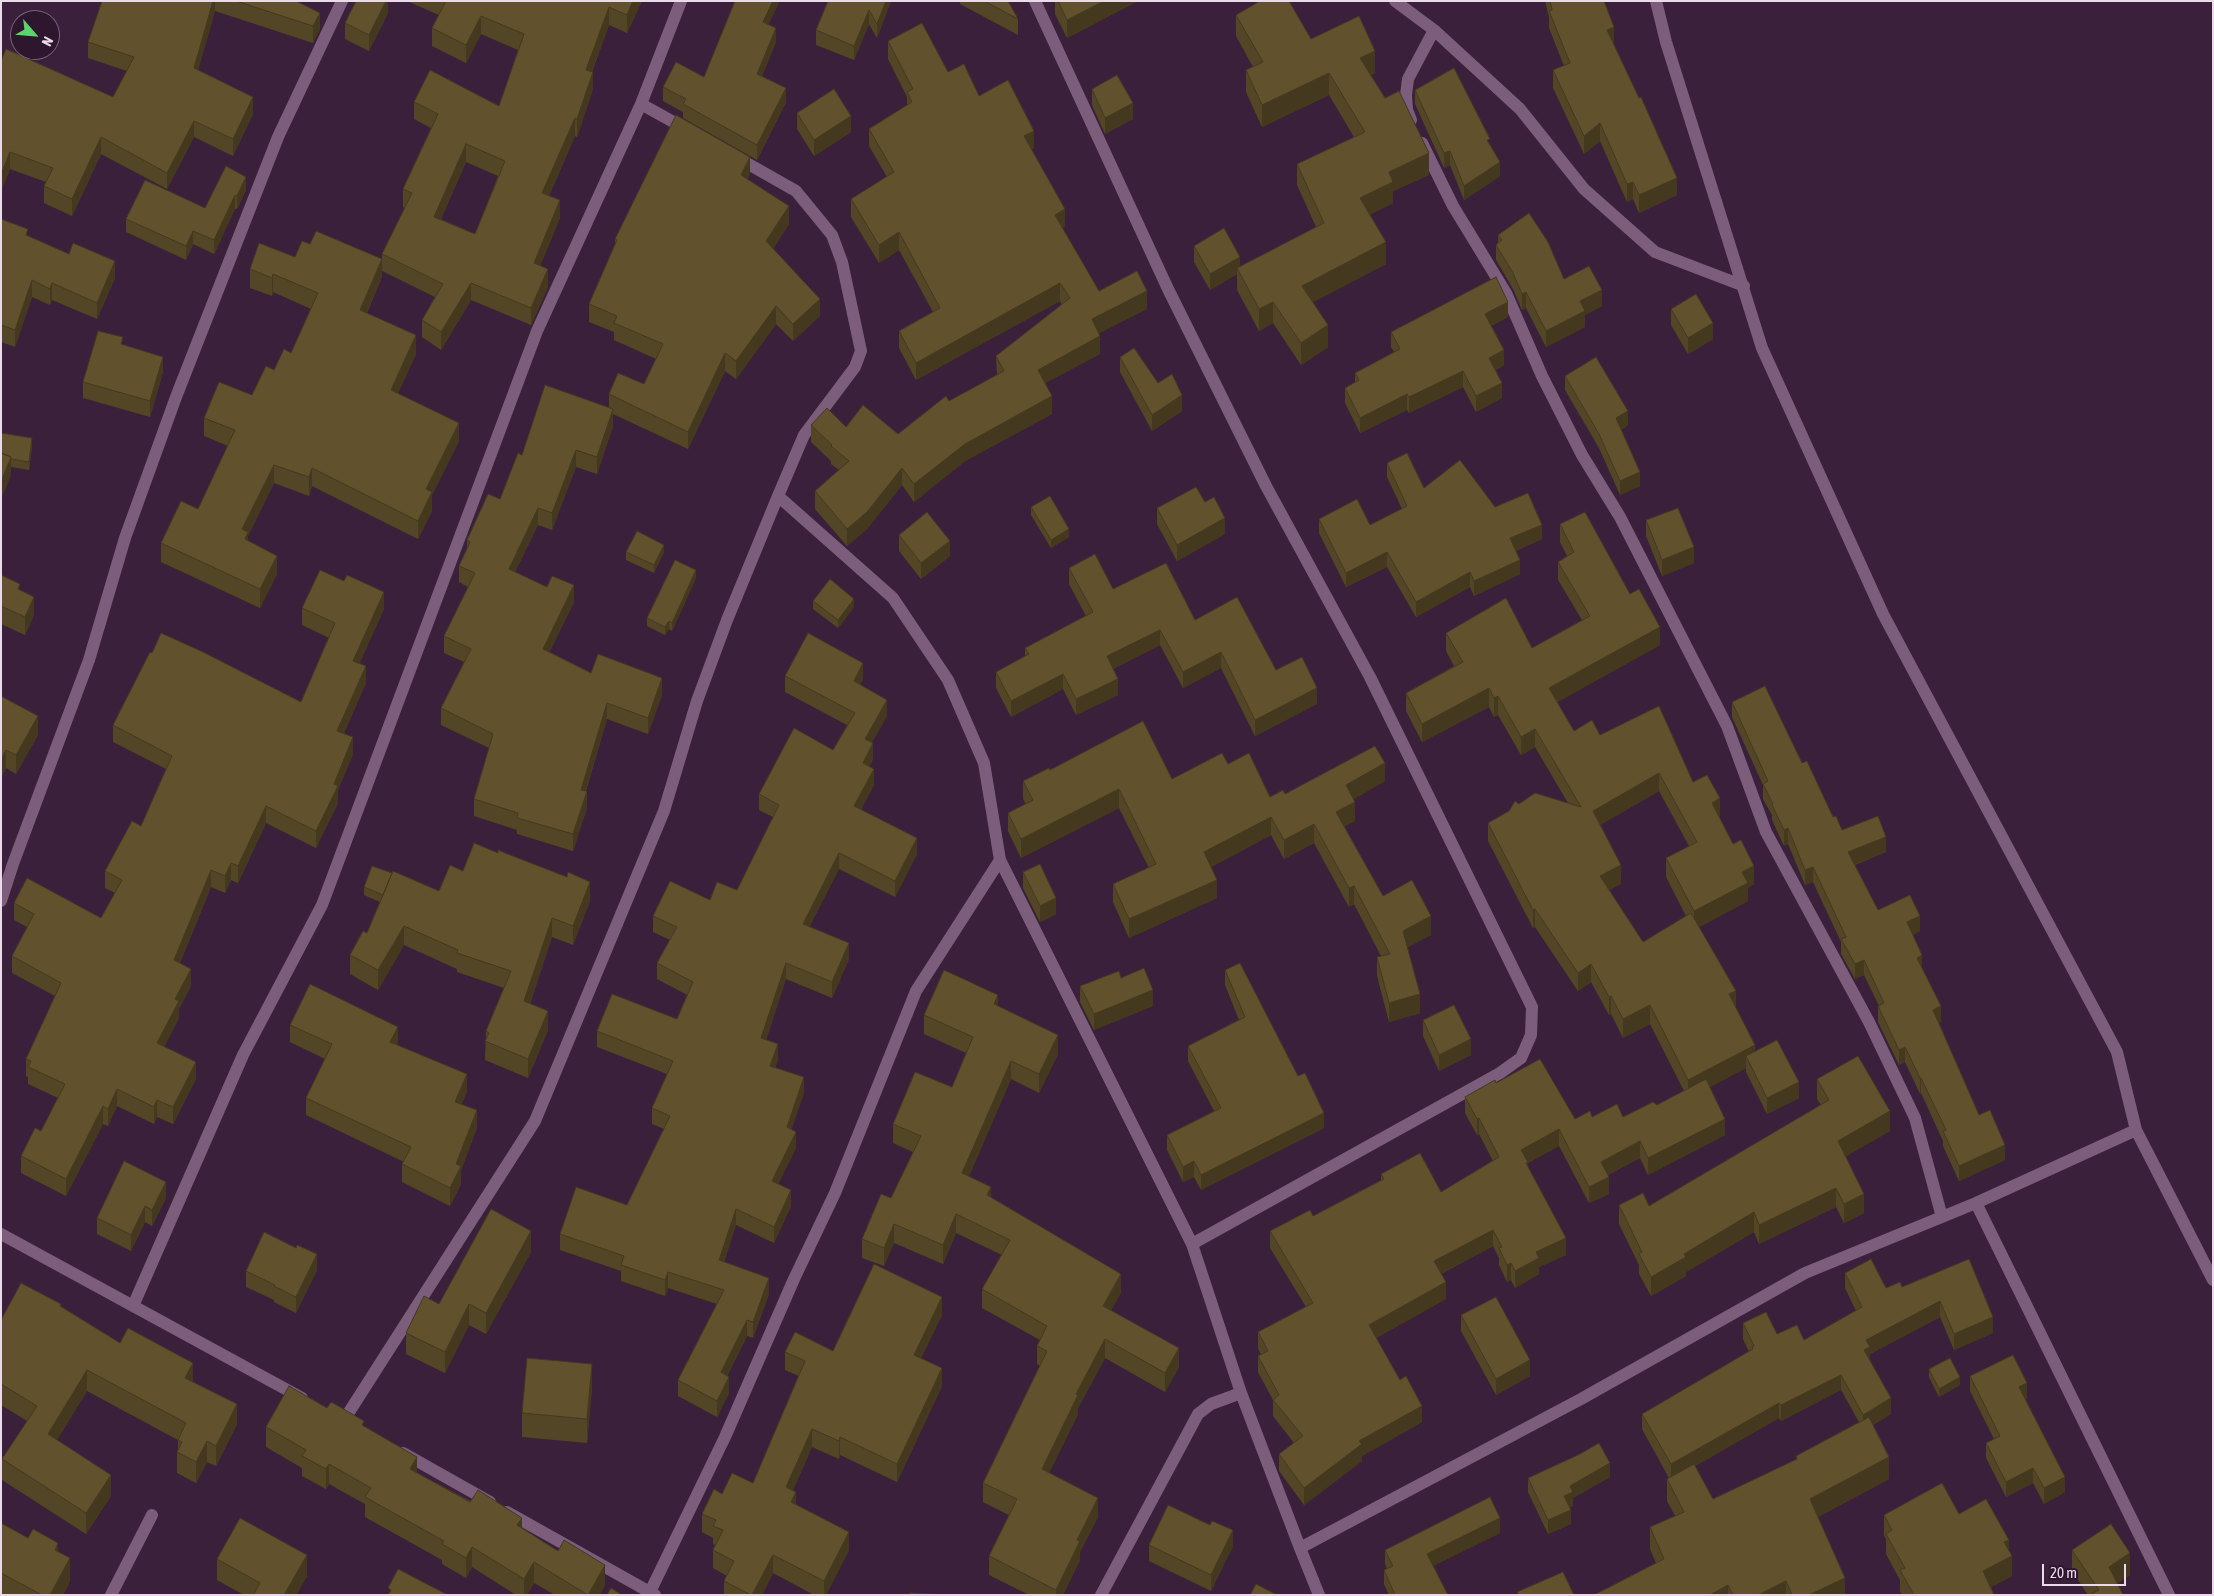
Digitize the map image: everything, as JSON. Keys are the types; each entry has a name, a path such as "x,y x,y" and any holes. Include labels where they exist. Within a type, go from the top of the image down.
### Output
{"street":[{"path":"1,901 89,660 125,538 176,396 278,136 342,1"},
{"path":"133,1306 243,1055 322,905 537,331 641,104 681,1"},
{"path":"1035,1 1177,306 1266,486 1370,676 1532,1006 1531,1035 1521,1058 1500,1073 1192,1244"},
{"path":"1395,1 1434,30 1520,109 1584,189 1647,246 1655,252 1681,263 1744,286"},
{"path":"1656,1 1666,42 1762,348 1883,614 2117,1052 2136,1130 2213,1280"},
{"path":"1434,30 1408,80 1407,110 1452,206 1506,293 1542,376 1582,455 1620,517 1727,726 1766,832 1869,1022 1915,1118 1942,1217"},
{"path":"641,104 701,138"},
{"path":"344,1420 535,1121 664,811 697,701 727,620 778,496 804,435 856,367 861,351 842,262 832,235 796,191 727,152"},
{"path":"778,496 892,598 948,680 984,762 1000,860 1192,1244 1240,1393 1319,1595"},
{"path":"395,1449 652,1593 725,1437 794,1279 835,1193 916,991 1000,860"},
{"path":"1300,1548 1581,1400 1805,1273 1976,1203 2136,1130"},
{"path":"1976,1203 2170,1595"},
{"path":"1,1234 310,1402"},
{"path":"1101,1595 1198,1414 1211,1404 1240,1393"},
{"path":"111,1595 152,1515"}],"building":[{"path":"102,1 213,1 194,68 253,97 233,139 194,121 167,173 101,137 72,199 44,186 53,168 10,152 1,174 1,61 6,49 10,51 10,60 31,60 113,97 134,57 88,42"},
{"path":"236,1 296,1 320,13 313,26"},
{"path":"356,1 386,1 369,35 345,23"},
{"path":"446,1 633,1 627,15 609,7 586,70 593,72 577,119 575,118 542,193 560,200 534,263 548,269 531,308 471,283 441,332 422,320 443,284 382,254 412,193 403,189 438,114 414,102 430,70 499,106 524,34 481,16 466,45 432,28","holes":["466,144 505,161 475,234 434,217"]},
{"path":"735,1 773,1 763,22 776,28 757,74 786,88 757,145 683,104 686,99 663,87 676,62 704,77"},
{"path":"828,1 886,1 877,24 869,10 854,46 816,30"},
{"path":"984,1 1008,1 1018,19"},
{"path":"1058,1 1104,1 1067,20"},
{"path":"1260,1 1289,1 1311,39 1359,16 1375,51 1360,58 1385,98 1399,91 1429,153 1389,172 1393,182 1360,198 1386,242 1302,286 1328,325 1301,343 1273,302 1259,309 1237,268 1324,223 1297,164 1365,132 1329,73 1262,105 1246,70 1263,62 1236,15"},
{"path":"1550,1 1604,1 1614,27 1607,30 1639,98 1641,97 1677,178 1639,195 1633,182 1627,184 1600,123 1584,136 1553,70 1570,63 1549,11 1552,10"},
{"path":"922,23 948,72 964,64 979,96 1008,80 1034,131 1024,136 1065,209 1055,215 1099,291 1137,271 1147,291 1092,319 1100,336 1038,370 1052,396 965,444 914,484 902,468 867,512 847,529 815,491 849,461 811,425 827,408 846,427 863,405 898,434 946,396 949,401 1004,371 996,356 1070,298 1060,283 916,363 899,331 940,308 899,232 879,245 851,199 894,172 869,129 912,102 907,92 913,89 888,41"},
{"path":"1454,68 1490,139 1487,140 1500,162 1464,186 1450,151 1444,153 1415,90"},
{"path":"1117,75 1133,103 1105,118 1092,89"},
{"path":"834,89 851,116 814,140 797,113"},
{"path":"676,115 750,157 741,175 789,206 766,241 820,299 793,324 776,306 736,361 725,353 688,432 609,394 618,373 644,384 663,344 614,323 617,316 589,304 617,240 615,239"},
{"path":"226,166 246,177 237,196 235,195 214,240 193,231 186,246 126,219 145,180 205,208"},
{"path":"1529,213 1548,242 1564,279 1589,266 1602,290 1580,301 1585,311 1546,331 1526,292 1522,294 1513,273 1496,245 1502,240 1498,235"},
{"path":"1,219 28,229 26,235 69,254 73,243 115,261 97,303 52,283 50,289 32,280 15,330 1,325"},
{"path":"1224,228 1240,257 1210,274 1194,246"},
{"path":"316,231 382,259 360,310 416,335 391,390 459,423 426,489 432,492 418,521 312,468 309,477 274,465 242,529 248,532 245,539 277,556 260,589 161,543 181,501 198,509 235,430 204,418 219,382 252,395 266,366 274,370 284,349 291,353 318,293 273,274 272,278 250,269 259,243 295,257 302,241 310,244"},
{"path":"1496,277 1508,302 1485,314 1504,350 1489,358 1502,383 1476,396 1463,371 1409,397 1407,394 1360,418 1345,388 1359,380 1355,373 1400,349 1391,332"},
{"path":"1696,294 1713,323 1688,338 1671,309"},
{"path":"98,331 123,337 121,344 163,357 150,401 83,382"},
{"path":"1134,348 1158,383 1172,374 1182,395 1152,415 1120,357"},
{"path":"1596,357 1628,411 1616,418 1640,472 1620,481 1599,434 1565,376"},
{"path":"545,385 613,409 597,457 576,450 552,513 538,508 509,569 547,587 552,576 574,585 543,649 591,673 598,654 662,678 648,718 607,703 581,790 587,791 573,834 517,818 518,813 474,799 493,734 441,708 471,649 444,636 475,573 459,566 470,542 467,540 488,494 500,499 518,453 522,455"},
{"path":"1,433 32,438 29,462 11,459 11,457 1,453"},
{"path":"1,453 11,457 1,482"},
{"path":"1407,453 1424,488 1460,460 1495,507 1528,493 1542,525 1510,538 1520,560 1474,581 1470,572 1416,602 1387,552 1346,573 1319,519 1357,499 1370,525 1407,506 1387,463"},
{"path":"1196,487 1205,502 1214,497 1225,518 1177,545 1157,508"},
{"path":"1050,496 1069,529 1051,540 1031,507"},
{"path":"1678,508 1694,547 1662,560 1646,520"},
{"path":"927,512 950,541 921,563 899,535"},
{"path":"1585,512 1630,594 1639,589 1660,627 1549,688 1574,731 1592,720 1600,735 1659,706 1693,782 1707,775 1720,798 1712,803 1733,844 1741,840 1754,866 1742,872 1748,883 1694,911 1666,858 1697,842 1659,773 1593,811 1621,865 1600,876 1643,942 1691,913 1736,991 1729,994 1755,1045 1688,1080 1650,1005 1623,1019 1591,964 1578,973 1535,909 1533,910 1488,823 1509,811 1515,801 1519,804 1535,793 1581,807 1535,729 1521,737 1498,696 1494,698 1489,688 1422,724 1406,693 1463,662 1446,633 1506,598 1532,648 1590,616 1558,562 1574,552 1560,524"},
{"path":"637,531 664,545 654,565 626,552"},
{"path":"1095,554 1113,589 1166,563 1195,620 1237,597 1276,670 1302,657 1317,688 1255,720 1221,652 1183,672 1160,630 1107,656 1118,679 1076,699 1063,674 1011,701 996,672 1029,654 1025,648 1093,612 1069,568"},
{"path":"675,560 696,570 672,623 669,621 665,627 647,618"},
{"path":"320,570 344,581 347,575 384,592 353,661 366,666 337,731 353,737 334,784 338,786 316,831 266,806 238,866 231,863 225,876 211,870 174,960 191,969 175,999 179,1001 157,1043 196,1062 173,1107 157,1100 154,1107 117,1089 108,1109 103,1106 66,1179 21,1156 35,1128 41,1131 65,1084 28,1067 31,1061 26,1059 61,983 12,956 34,914 14,903 27,878 101,918 122,880 105,871 132,821 141,826 172,756 113,725 161,633 203,652 301,702 335,623 302,608"},
{"path":"1,575 20,584 18,589 34,597 25,617 1,606"},
{"path":"830,579 854,599 838,620 813,601"},
{"path":"808,633 863,663 854,681 887,700 865,739 873,743 863,763 874,769 854,806 917,838 895,881 839,853 803,924 849,943 832,982 786,963 761,1038 778,1044 770,1066 804,1077 787,1127 796,1132 772,1181 791,1190 774,1227 736,1209 719,1260 769,1278 753,1322 747,1320 721,1372 729,1377 717,1401 678,1380 724,1290 668,1272 665,1280 621,1265 624,1256 560,1234 576,1187 627,1205 670,1116 652,1108 673,1061 597,1031 612,994 677,1019 693,982 657,963 677,927 653,916 670,881 710,900 717,882 737,890 779,805 759,794 794,728 833,750 855,713 785,676"},
{"path":"1765,686 1802,763 1807,761 1833,817 1836,816 1842,830 1878,816 1886,837 1848,852 1878,910 1910,895 1920,916 1907,922 1922,955 1917,958 1941,1006 1933,1010 1979,1115 1990,1110 2005,1145 1959,1166 1943,1131 1946,1130 1921,1078 1905,1047 1899,1050 1878,1006 1884,1003 1864,960 1855,964 1841,939 1846,937 1813,867 1805,870 1788,828 1784,830 1763,784 1768,781 1732,702"},
{"path":"1,696 38,716 16,755 6,750 1,760"},
{"path":"1143,721 1172,779 1222,753 1228,764 1249,753 1270,797 1283,790 1285,794 1375,746 1385,763 1346,785 1355,802 1336,812 1383,896 1412,880 1431,916 1403,931 1420,994 1389,1003 1377,957 1390,954 1354,886 1349,888 1314,824 1284,840 1271,817 1204,852 1217,880 1129,919 1113,884 1156,864 1119,789 1021,839 1008,813 1033,800 1023,781 1049,768 1050,770"},
{"path":"474,843 498,853 498,850 567,877 568,872 590,882 573,926 552,918 524,1001 548,1011 528,1059 485,1041 489,1033 486,1031 511,971 457,953 458,950 404,926 378,970 350,955 363,931 367,933 393,871 439,891 450,865 463,871"},
{"path":"1040,864 1056,898 1040,906 1023,872"},
{"path":"372,866 392,873 383,895 364,887"},
{"path":"1240,963 1298,1076 1305,1073 1324,1113 1201,1175 1194,1161 1183,1167 1167,1135 1221,1108 1188,1046 1245,1017 1225,970"},
{"path":"1144,968 1153,990 1094,1014 1080,986 1119,971 1121,978"},
{"path":"944,970 998,995 994,1004 1058,1035 1039,1074 1011,1061 962,1173 991,1187 987,1195 1121,1274 1103,1306 1179,1348 1165,1373 1105,1339 1076,1394 1078,1395 1042,1469 1098,1498 1077,1540 1080,1541 1056,1590 989,1556 1017,1499 983,1483 1047,1351 1037,1346 1047,1326 982,1289 1010,1240 956,1214 943,1245 894,1224 884,1248 862,1239 881,1194 891,1198 921,1136 893,1124 915,1072 952,1087 973,1037 924,1015"},
{"path":"310,984 398,1027 390,1042 467,1074 455,1102 477,1110 456,1164 461,1166 450,1188 402,1164 411,1147 306,1098 332,1044 290,1025"},
{"path":"1454,1005 1471,1039 1439,1055 1423,1020"},
{"path":"1777,1040 1799,1082 1767,1098 1746,1056"},
{"path":"1858,1056 1890,1111 1838,1141 1864,1194 1844,1204 1836,1188 1759,1225 1754,1212 1684,1254 1686,1257 1651,1277 1639,1254 1642,1252 1619,1205 1643,1193 1649,1206 1829,1100 1817,1079"},
{"path":"1540,1059 1575,1119 1590,1111 1592,1117 1617,1104 1623,1117 1653,1102 1657,1105 1706,1079 1725,1119 1648,1158 1640,1141 1601,1162 1609,1177 1589,1187 1559,1129 1521,1150 1566,1238 1536,1252 1539,1258 1515,1271 1511,1263 1507,1265 1499,1248 1502,1247 1493,1230 1434,1261 1446,1282 1369,1325 1400,1380 1406,1376 1422,1406 1359,1441 1362,1444 1304,1488 1279,1454 1303,1436 1273,1400 1279,1395 1258,1356 1268,1351 1258,1332 1313,1303 1270,1231 1310,1210 1313,1216 1384,1179 1381,1174 1420,1153 1441,1192 1499,1157 1479,1118 1477,1119 1465,1097 1495,1080 1496,1083"},
{"path":"124,1161 166,1182 152,1210 145,1206 131,1235 97,1218"},
{"path":"491,1209 531,1231 486,1313 469,1304 445,1352 406,1333 424,1296 439,1304"},
{"path":"264,1232 296,1248 297,1245 317,1254 296,1297 246,1271"},
{"path":"1871,1259 1886,1288 1900,1282 1902,1287 1969,1259 1993,1317 1954,1334 1940,1301 1866,1340 1870,1347 1864,1350 1891,1398 1863,1415 1841,1375 1781,1405 1779,1403 1671,1464 1642,1414 1753,1349 1752,1347 1754,1346 1743,1323 1766,1312 1777,1334 1797,1325 1804,1340 1862,1307 1845,1273"},
{"path":"874,1264 942,1297 914,1355 942,1368 897,1464 840,1437 839,1441 812,1429 786,1487 796,1492 791,1502 849,1532 824,1581 773,1555 751,1595 724,1581 734,1561 713,1550 723,1530 713,1526 716,1520 702,1514 714,1489 722,1494 732,1473 753,1483 805,1361 785,1352 795,1332 833,1351"},
{"path":"21,1283 61,1304 60,1306 120,1343 128,1328 193,1363 185,1378 237,1404 216,1446 207,1441 196,1462 177,1452 182,1442 178,1440 186,1423 87,1370 48,1434 111,1475 86,1513 2,1459 37,1406 1,1384 1,1320"},
{"path":"1496,1297 1530,1360 1496,1379 1461,1315"},
{"path":"2013,1355 2027,1383 2019,1387 2065,1477 2044,1488 2033,1468 2006,1482 1986,1443 2000,1436 1970,1376"},
{"path":"527,1358 592,1364 587,1419 522,1413"},
{"path":"1950,1358 1960,1377 1939,1389 1929,1369"},
{"path":"289,1386 327,1408 331,1402 364,1421 362,1425 417,1457 410,1469 470,1502 478,1490 522,1518 517,1525 558,1551 564,1540 605,1565 588,1595 534,1562 524,1579 472,1547 466,1558 442,1544 444,1541 365,1497 371,1488 329,1464 326,1469 302,1456 306,1450 266,1427"},
{"path":"1869,1417 1889,1457 1810,1499 1845,1578 1809,1595 1792,1595 1786,1581 1758,1595 1733,1595 1728,1585 1710,1595 1594,1595 1664,1559 1650,1527 1684,1512 1667,1479 1694,1464 1713,1499 1797,1459 1796,1456"},
{"path":"1599,1443 1610,1463 1570,1486 1573,1492 1564,1496 1571,1510 1548,1520 1528,1478"},
{"path":"1942,1483 1959,1514 1986,1499 2009,1540 2004,1542 2012,1556 1983,1571 1994,1595 1914,1595 1900,1570 1905,1568 1886,1534 1892,1530 1884,1515"},
{"path":"1490,1497 1500,1518 1427,1554 1448,1595 1395,1595 1384,1570 1393,1566 1385,1550"},
{"path":"1168,1505 1210,1525 1212,1521 1233,1530 1211,1575 1149,1545"},
{"path":"240,1518 307,1555 284,1595 253,1595 260,1583 217,1559"},
{"path":"1,1523 28,1538 33,1529 58,1543 55,1550 70,1558 50,1595 42,1595 1,1573"},
{"path":"2111,1524 2130,1553 2109,1567 2123,1595 2089,1595 2099,1590 2072,1550"},
{"path":"398,1569 448,1595 388,1595 391,1590 388,1588"},
{"path":"1563,1572 1574,1595 1519,1595 1517,1592"},
{"path":"1256,1584 1277,1595 1250,1595"},
{"path":"611,1588 622,1595 607,1595"},
{"path":"910,1593 946,1595 910,1595"}]}
